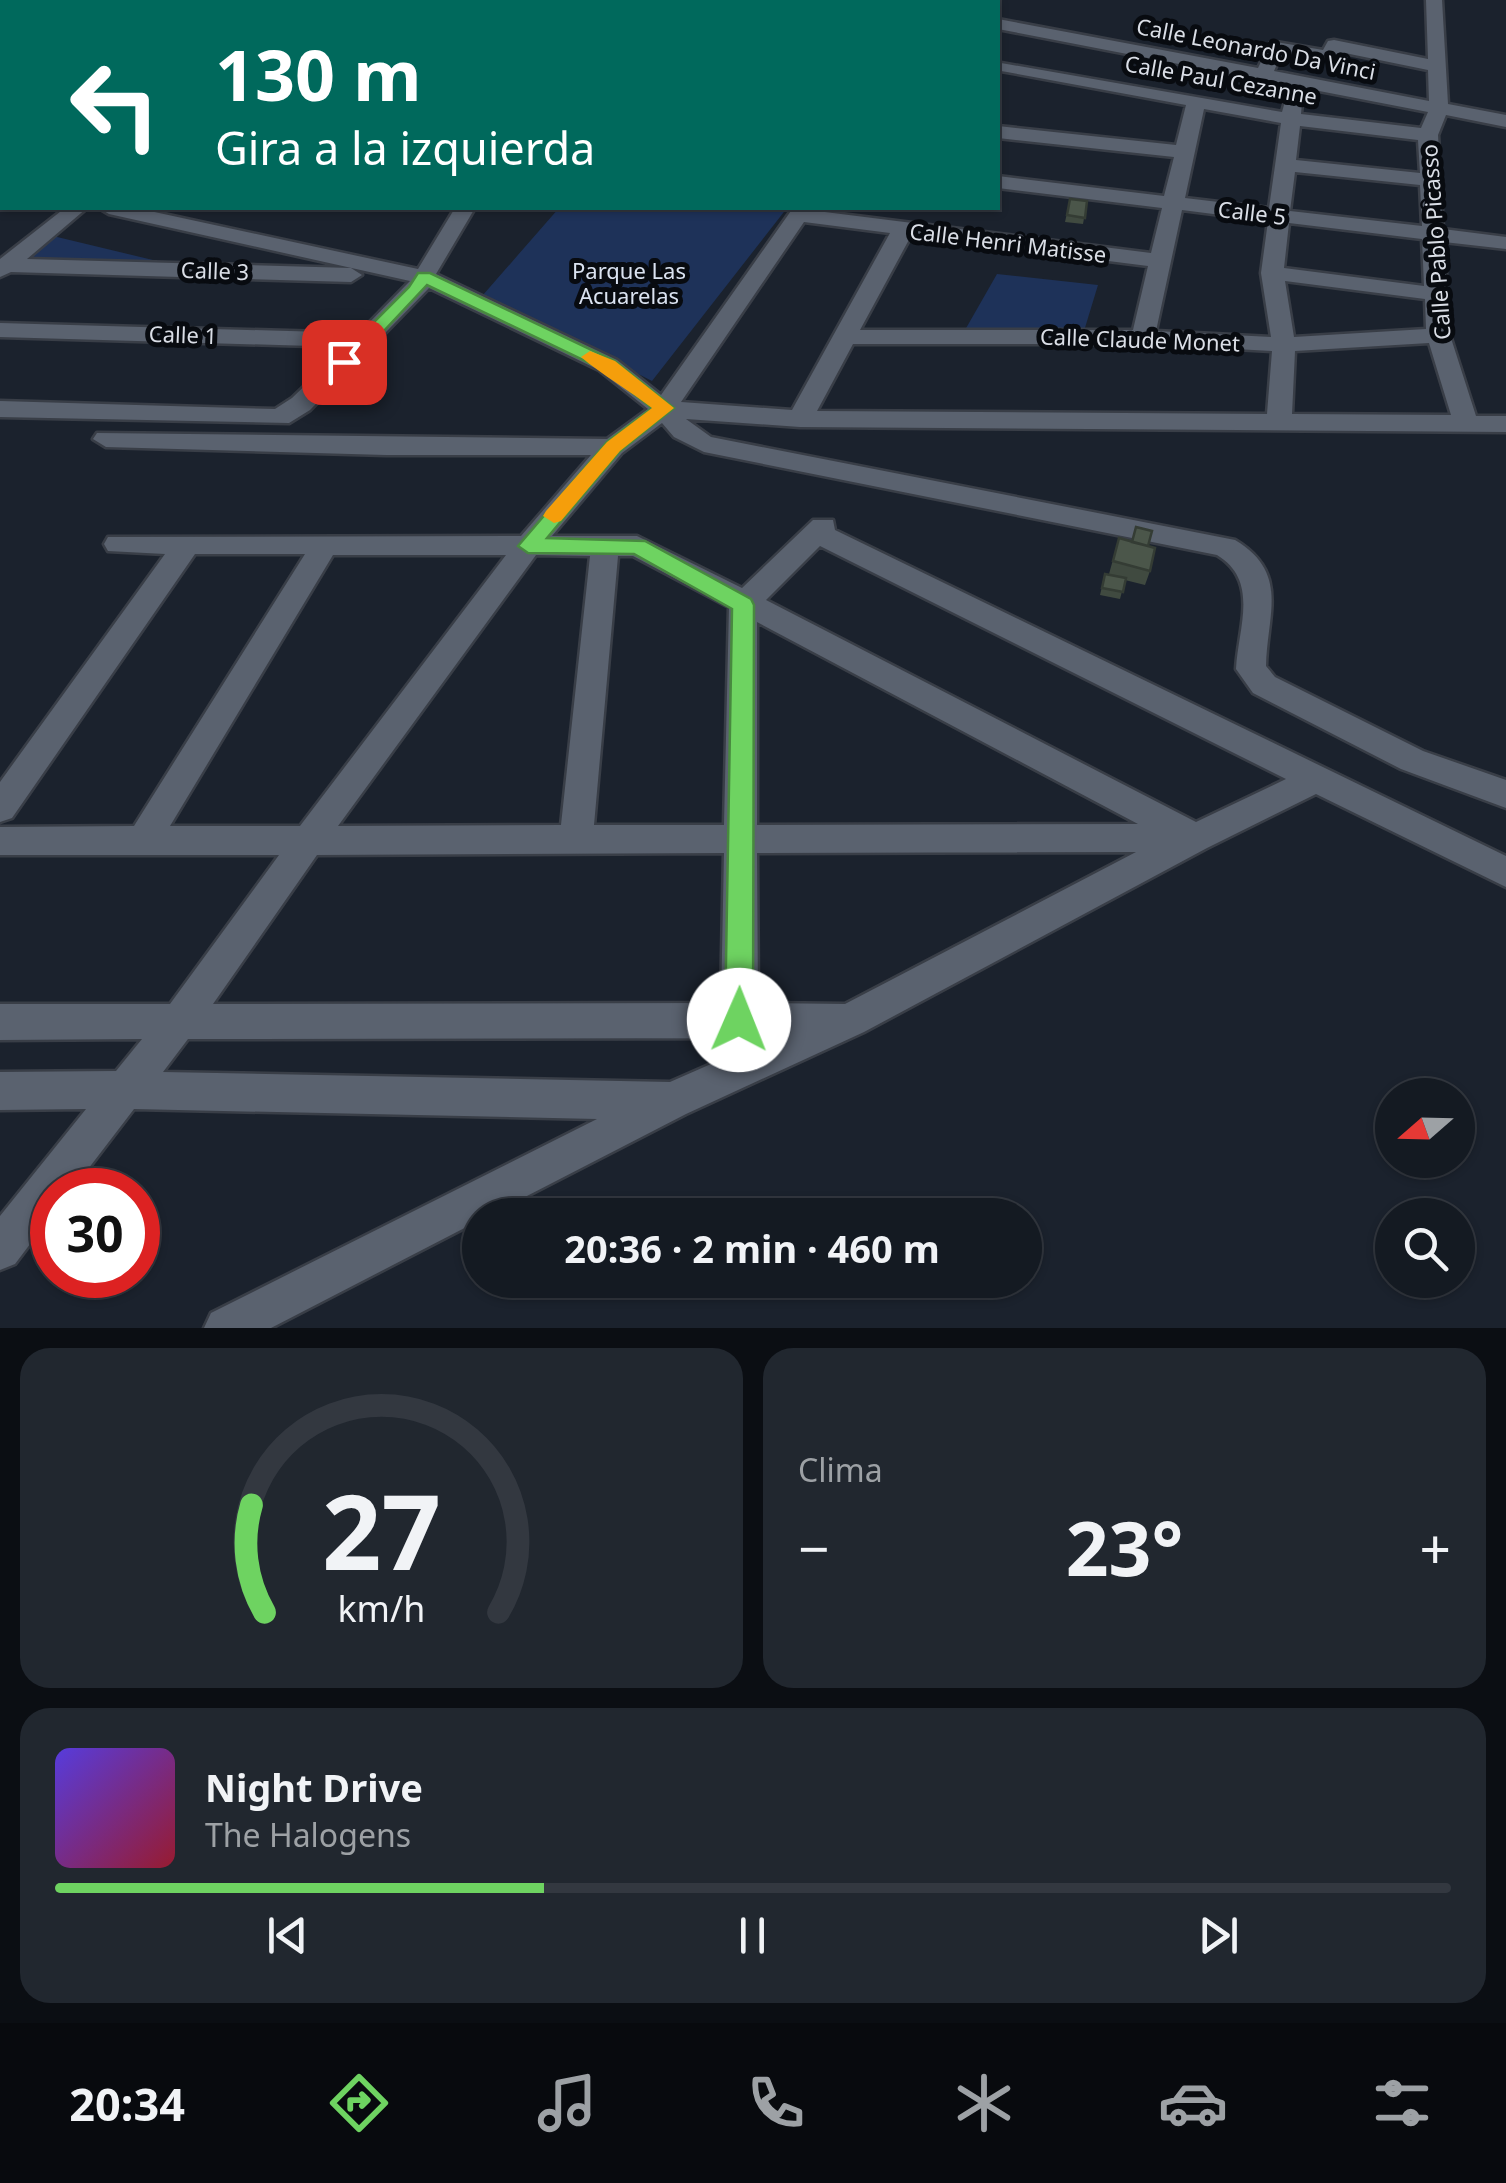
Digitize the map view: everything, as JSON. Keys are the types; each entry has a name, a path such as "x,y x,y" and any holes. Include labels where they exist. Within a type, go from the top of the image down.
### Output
{"street":[{"name":"Calle Pablo Picasso","path":"1434,0 1439,109 1428,135 1438,335 1466,423"},
{"name":"Calle Leonardo Da Vinci","path":"1000,28 1014,55 1264,72 1506,120"},
{"path":"1264,72 1276,47 1330,56 1334,44 1438,67"},
{"name":"Calle Paul Cezanne","path":"1014,55 1196,102 1290,119 1428,135"},
{"path":"1279,422 1284,345 1272,274 1296,78"},
{"path":"1142,337 1196,102"},
{"path":"1000,132 1185,152"},
{"path":"1285,165 1431,180"},
{"name":"Calle 5","path":"1000,182 1506,242"},
{"path":"3,268 74,210"},
{"path":"132,210 178,214 312,252 424,277 608,365 704,444 1235,551 1258,576 1251,669 1264,686 1412,760 1506,794"},
{"path":"0,409 280,416 301,404 424,277 464,210"},
{"path":"0,1250 179,1022 310,838 528,546 614,447 664,408 800,211"},
{"name":"Calle Henri Matisse","path":"800,211 903,230 1160,261"},
{"path":"800,419 903,230"},
{"path":"296,273 312,252"},
{"name":"Calle 3","path":"3,268 424,277"},
{"path":"1272,274 1436,294"},
{"name":"Calle 1","path":"0,330 366,340"},
{"name":"Calle Claude Monet","path":"842,337 1142,337 1284,345 1438,335"},
{"path":"664,408 800,419 1506,424"},
{"path":"106,439 614,447"},
{"path":"739,1020 743,605 820,530 1506,872"},
{"path":"118,544 637,546 743,605 1195,838"},
{"path":"0,808 187,544"},
{"path":"144,840 326,545"},
{"path":"576,838 605,546"},
{"path":"226,1328 672,1102 851,1020 1195,838 1318,778"},
{"path":"0,841 1195,838"},
{"path":"0,1022 851,1020"},
{"path":"0,1092 122,1090 672,1102"}],"green space":[{"name":"Parque Las Acuarelas","path":"557,210 785,210 652,381 483,295"},
{"path":"53,236 157,261 158,264 23,260"},
{"path":"997,274 1098,285 1084,331 965,330"}],"building":[{"path":"1070,199 1087,201 1085,218 1067,215"},
{"path":"1136,527 1152,531 1148,546 1132,542"},
{"path":"1119,538 1155,548 1150,571 1113,561"},
{"path":"1105,574 1126,578 1123,592 1102,588"}],"slow traffic":[{"path":"554,516 614,447 664,408 608,365 590,357"}],"route":[{"path":"344,362 416,290 424,277 608,365 664,408 614,447 528,546 637,546 743,605 739,1020"}]}
